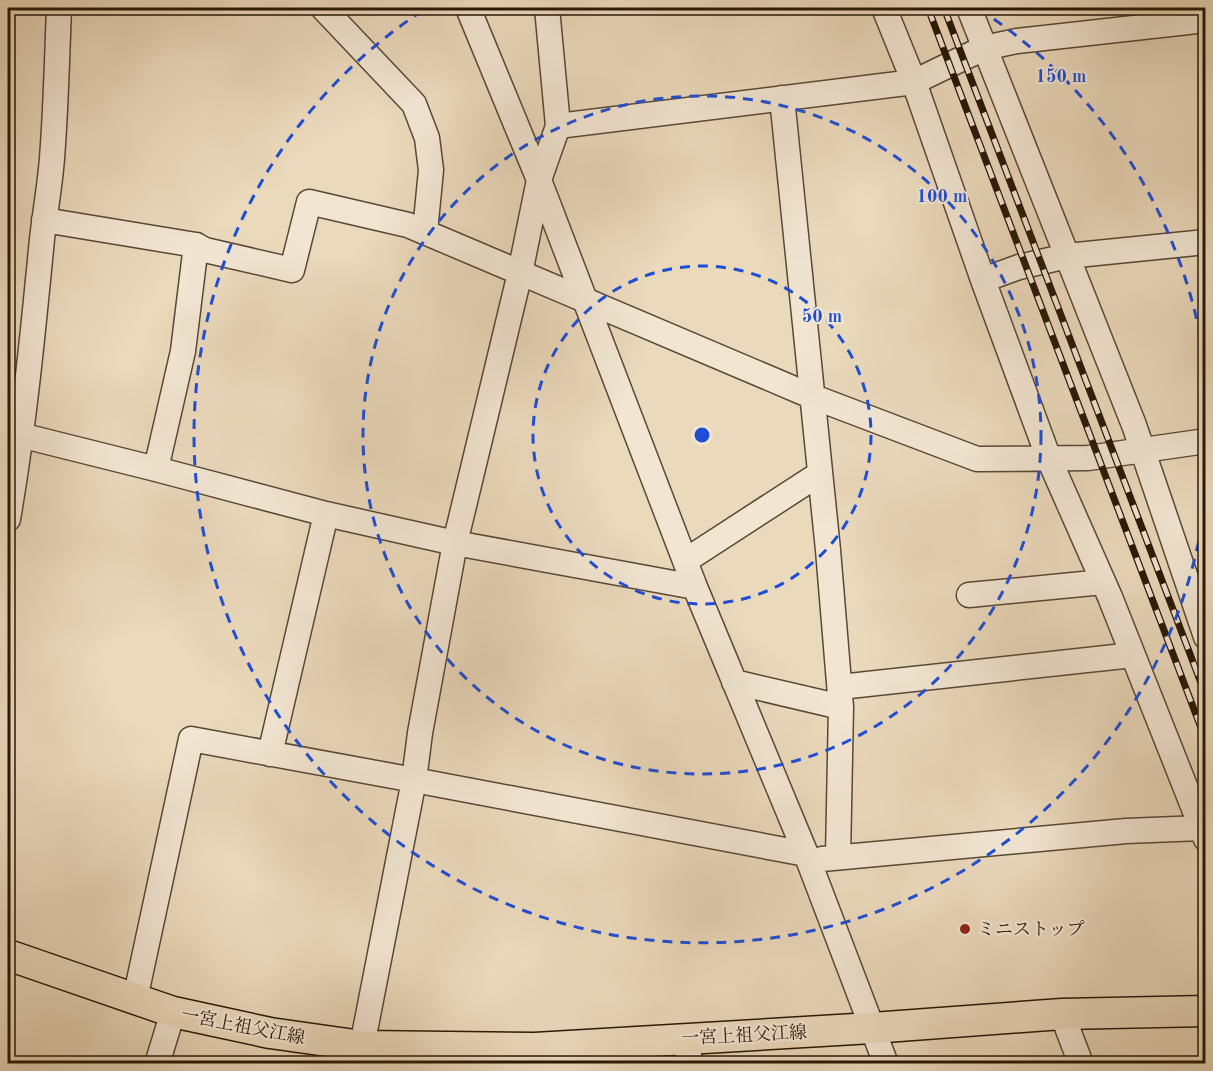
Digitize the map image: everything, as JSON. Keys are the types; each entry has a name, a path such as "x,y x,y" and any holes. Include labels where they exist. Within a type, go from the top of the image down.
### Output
{"main road":[{"name":"一宮上祖父江線","path":"8,955 173,1012 270,1034 362,1046 533,1056 687,1051 872,1028 1062,1014 1206,1011"}],"street":[{"path":"8,519 31,354 52,159 59,8"},
{"path":"323,8 414,104 427,138 431,170 425,232"},
{"path":"468,8 540,180 695,587 807,857 886,1064"},
{"path":"362,1046 414,780 420,733 455,543 540,180 558,126 547,8"},
{"path":"135,999 191,739 807,857 838,857 1126,831 1203,834 1133,654 1049,459 914,82 884,8"},
{"path":"969,8 1134,425 1206,637"},
{"path":"981,39 986,8"},
{"path":"558,126 914,82 981,39 1017,41 1206,20"},
{"path":"782,98 841,697 838,857"},
{"path":"44,220 196,245 205,250 292,270 309,202 408,225 811,396 977,459 1088,458 1206,441"},
{"path":"983,280 1019,267 1067,256 1206,242"},
{"path":"156,469 183,351 196,245"},
{"path":"20,435 326,514 455,543 695,587"},
{"path":"685,561 819,474"},
{"path":"270,754 326,514"},
{"path":"969,595 1103,582"},
{"path":"734,682 841,697 1133,654"},
{"path":"157,1064 173,1012"},
{"path":"1062,1014 1081,1064"}],"railway":[{"path":"928,8 1206,741"},
{"path":"944,8 1206,696"}],"place":[{"name":"ミニストップ","path":"965,929"}]}
